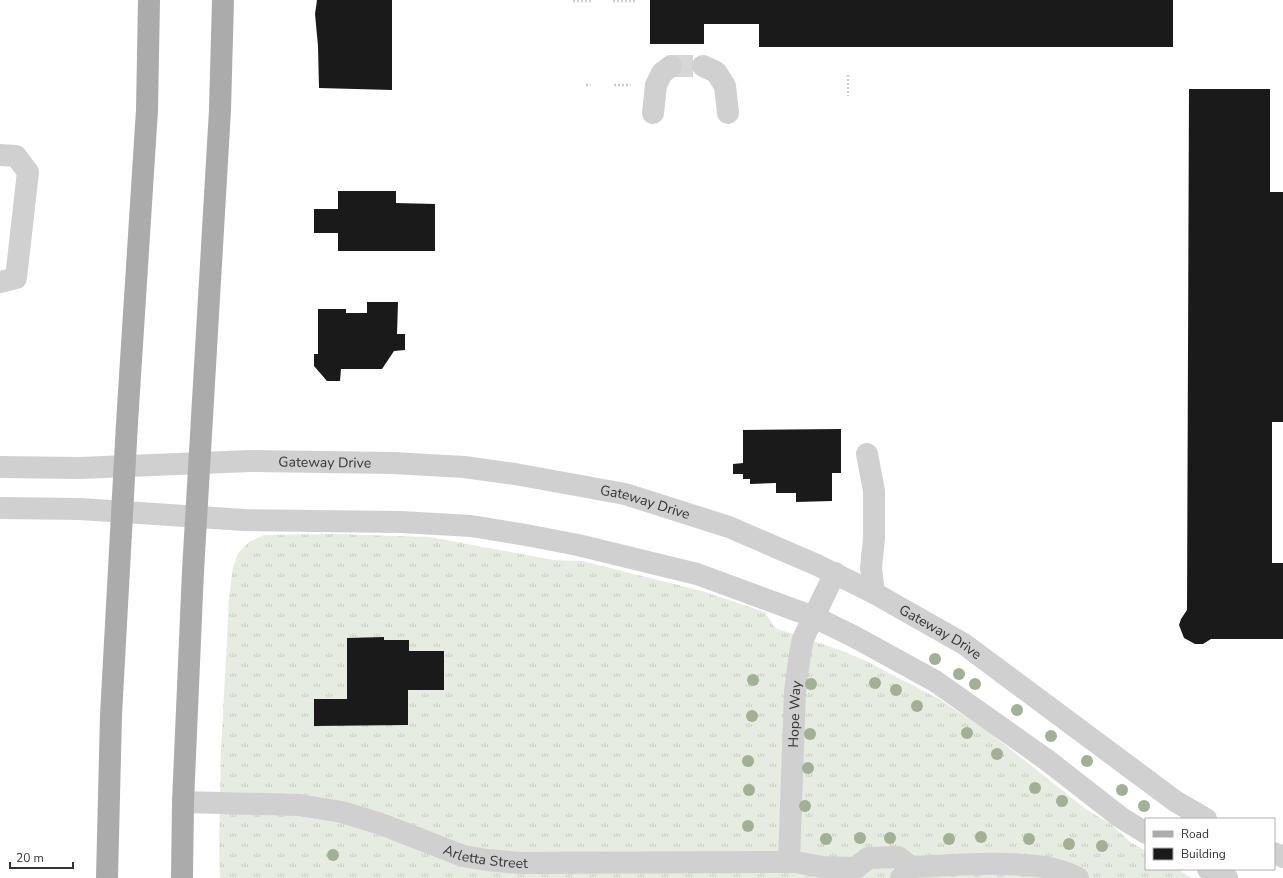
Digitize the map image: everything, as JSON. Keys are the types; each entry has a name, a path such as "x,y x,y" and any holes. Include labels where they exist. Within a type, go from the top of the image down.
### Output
{"main road":[{"path":"107,878 111,714 147,110 149,0"},
{"path":"182,878 183,802 196,517 220,118 223,0"}],"street":[{"path":"653,112 656,86 662,73 671,66"},
{"path":"703,66 716,72 725,86 728,113"},
{"path":"0,155 16,156 28,172 16,278 0,282"},
{"path":"867,454 874,491 874,538 871,568 874,592"},
{"name":"Gateway Drive","path":"0,467 80,468 250,461 393,463 464,467 539,478 625,494 729,527 835,573 874,592 964,644 1175,801 1204,818"},
{"path":"0,508 80,509 244,520 437,523 471,526 526,534 578,545 697,574 814,617 853,636 935,682 1047,760 1120,817 1145,832"},
{"name":"Hope Way","path":"793,862 795,691 800,654 803,639 835,573"},
{"name":"Arletta Street","path":"183,802 299,805 342,812 381,824 463,856 487,860 520,863 793,862 862,873"},
{"path":"862,873 868,858 898,857 906,873 980,864 1035,865 1056,869 1078,878"},
{"path":"1210,870 1228,878"}],"path":[{"path":"573,1 590,1"},
{"path":"614,1 635,1"},
{"path":"848,75 848,96"},
{"path":"586,85 591,85"},
{"path":"614,85 631,86"}],"green space":[{"path":"334,534 430,537 553,560 582,561 702,591 765,612 775,628 840,650 866,661 939,699 985,729 1087,810 1111,824 1129,841 1145,850 1145,870 1179,870 1192,878 220,878 219,847 221,752 229,599 233,567 238,553 249,542 264,535"}],"building":[{"path":"317,0 392,0 392,90 319,88 318,46 315,14"},
{"path":"650,0 1173,0 1173,47 759,47 759,24 704,24 704,44 650,44"},
{"path":"1189,89 1270,89 1270,192 1283,192 1283,422 1272,422 1272,563 1283,563 1283,639 1211,639 1203,644 1195,644 1184,638 1179,625 1187,610"},
{"path":"338,191 396,191 396,203 435,204 435,251 338,251 338,233 314,233 314,209 338,209"},
{"path":"367,302 398,302 397,334 405,334 405,350 394,351 382,369 341,369 340,381 327,381 314,366 314,354 318,354 318,309 346,309 346,313 367,313"},
{"path":"841,429 841,473 832,473 832,501 796,502 796,493 776,493 776,483 750,484 750,479 743,479 743,474 733,474 733,464 743,463 743,430"},
{"path":"384,637 384,640 409,640 409,651 444,651 444,690 408,690 408,725 314,726 314,699 347,699 347,638"}],"tunnel":[{"path":"671,66 703,66"}]}
